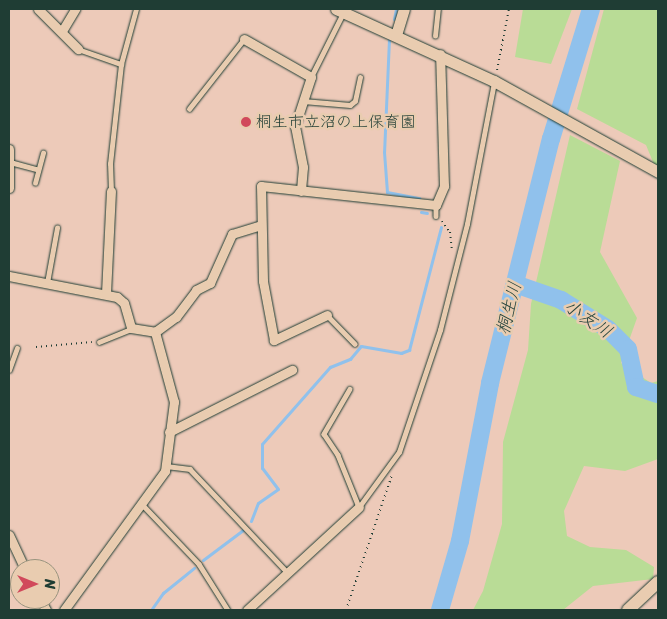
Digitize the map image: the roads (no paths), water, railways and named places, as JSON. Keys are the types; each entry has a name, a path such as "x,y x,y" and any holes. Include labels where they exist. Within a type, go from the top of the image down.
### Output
{"main road":[{"path":"628,610 658,582"}],"street":[{"path":"38,9 62,31 78,50"},
{"path":"62,31 75,9"},
{"path":"396,35 404,9"},
{"path":"340,10 496,80 640,159 658,172"},
{"path":"244,39 310,77 295,126 303,167 301,191"},
{"path":"327,315 274,340 267,318 259,226 261,186 436,205 444,186 440,54"},
{"path":"9,149 9,188"},
{"path":"106,293 111,190"},
{"path":"9,276 106,293 122,301 132,329 155,332 176,317 196,290 210,283 232,234 259,226"},
{"path":"64,610 166,466 174,402 155,332"},
{"path":"169,432 292,370"},
{"path":"247,610 358,507"},
{"path":"9,536 21,559"}],"lane":[{"path":"111,190 110,164 122,64 136,9"},
{"path":"435,36 438,9"},
{"path":"310,77 340,10"},
{"path":"189,109 244,39"},
{"path":"78,50 122,64"},
{"path":"302,100 350,105 355,102 360,78"},
{"path":"358,507 400,452 454,281 496,80"},
{"path":"35,183 37,169 43,153"},
{"path":"10,162 37,169"},
{"path":"436,205 436,216"},
{"path":"47,283 58,228"},
{"path":"327,315 355,344"},
{"path":"99,342 132,329"},
{"path":"9,370 17,348"},
{"path":"350,389 324,434 338,455 358,507"},
{"path":"166,466 190,469 288,573"},
{"path":"141,503 199,564 228,610"}],"waterway":[{"path":"394,19 396,9"},
{"name":"桐生川","path":"440,610 460,541 490,383 551,139 591,9"},
{"path":"389,39 384,152 387,192 419,198"},
{"path":"421,212 427,213"},
{"path":"251,521 258,503 278,489 262,468 262,444 330,367 350,359 361,346 401,353 409,350 441,227"},
{"name":"小友川","path":"515,284 561,300 608,329 628,349 636,387 658,394"},
{"path":"203,560 243,530"},
{"path":"151,610 163,593 194,568"}],"place":[{"name":"桐生市立沼の上保育園","path":"246,122"}]}
